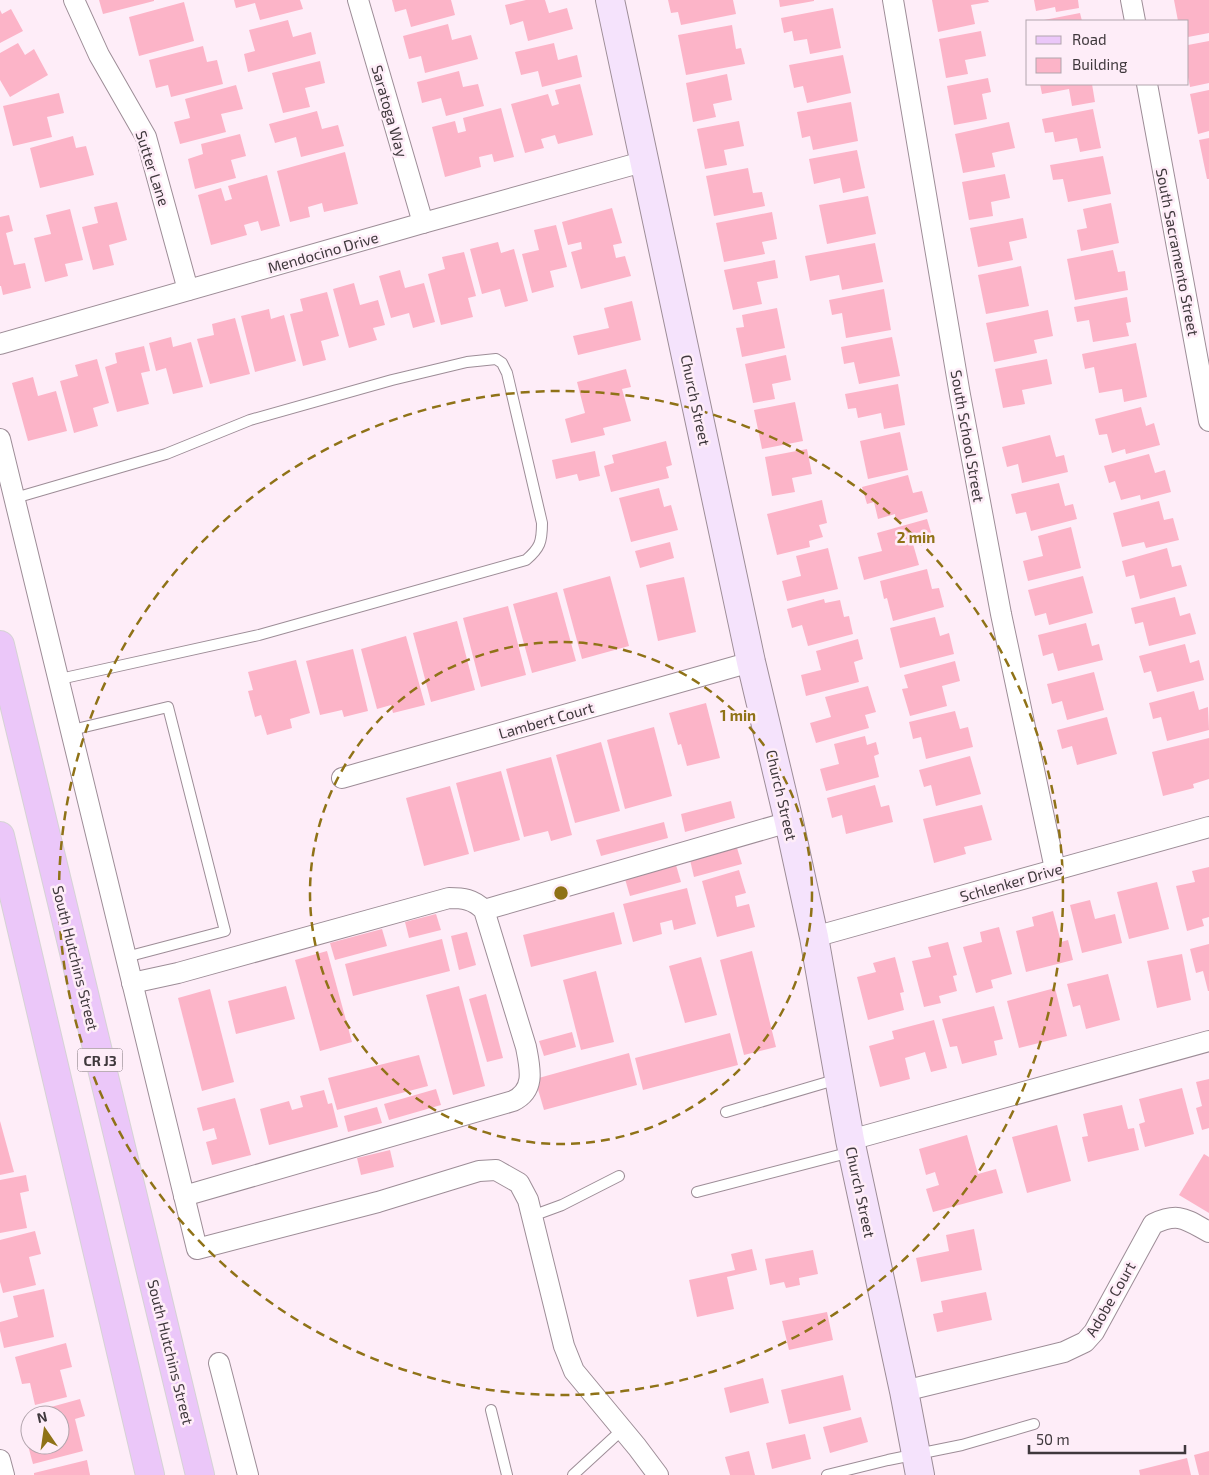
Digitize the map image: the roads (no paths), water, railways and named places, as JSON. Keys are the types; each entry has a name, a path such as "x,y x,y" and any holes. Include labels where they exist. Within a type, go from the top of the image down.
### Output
{"main road":[{"name":"South Hutchins Street","path":"0,645 200,1475"},
{"name":"CR J3","path":"0,836 150,1475"}],"street":[{"name":"Sutter Lane","path":"74,0 99,55 146,137 188,290"},
{"name":"Saratoga Way","path":"358,0 423,223"},
{"name":"Church Street","path":"610,0 646,162 750,662 789,822 814,937 851,1146 918,1465"},
{"name":"South School Street","path":"893,0 962,404 1001,614 1056,869"},
{"path":"1131,0 1135,20"},
{"name":"South Sacramento Street","path":"1146,85 1209,421"},
{"name":"Mendocino Drive","path":"0,344 423,223 646,162"},
{"path":"0,439 60,679 197,1249 378,1202 479,1171 496,1170 519,1183 528,1200 564,1346 574,1371 623,1429 658,1475"},
{"name":"Lambert Court","path":"342,778 750,662"},
{"path":"484,910 789,822"},
{"name":"Schlenker Drive","path":"814,937 1209,827"},
{"path":"132,984 449,898 465,898 478,904 484,910 526,1047 529,1066 529,1086 523,1096 513,1101 184,1196"},
{"path":"851,1146 1209,1040"},
{"name":"Adobe Court","path":"904,1392 1064,1352 1085,1342 1094,1332 1152,1224 1166,1218 1180,1217 1209,1232"},
{"path":"219,1363 248,1475"},
{"path":"0,1460 4,1475"}],"lane":[{"path":"15,498 166,454 250,420 392,380 467,362 496,359 502,363 507,372 542,523 542,536 538,551 526,560 259,635 60,679"},
{"path":"72,730 168,707 225,931 126,957"},
{"path":"726,1112 839,1079"},
{"path":"697,1192 851,1146"},
{"path":"532,1216 562,1205 619,1176"},
{"path":"491,1410 507,1475"},
{"path":"827,1475 918,1465 962,1445 1034,1424"},
{"path":"573,1475 623,1429"}]}
